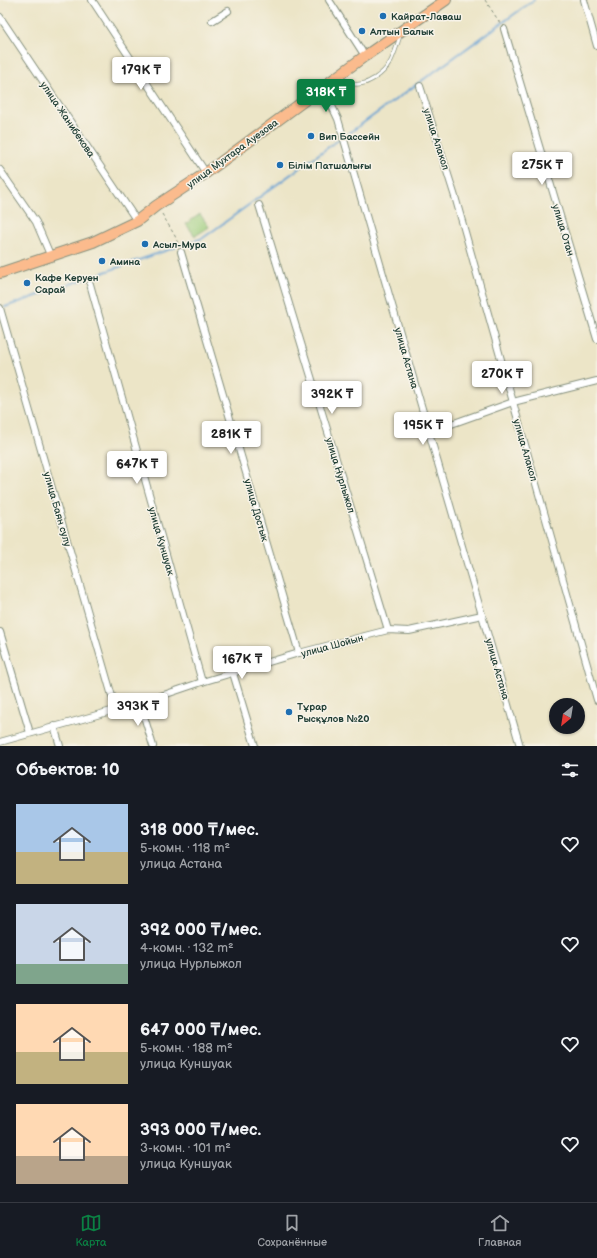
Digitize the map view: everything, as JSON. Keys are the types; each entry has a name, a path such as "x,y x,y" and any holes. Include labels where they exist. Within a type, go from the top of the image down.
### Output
{"main road":[{"name":"улица Мухтара Ауезова","path":"0,274 93,242 137,221 156,206 206,173 402,30 434,4 446,0"}],"street":[{"path":"92,0 206,173"},
{"path":"329,0 366,56"},
{"path":"584,0 597,46"},
{"path":"212,21 228,11"},
{"name":"улица Жанибекова","path":"0,17 137,221"},
{"name":"улица Отан","path":"504,29 597,339"},
{"name":"улица Алакол","path":"420,86 456,200 597,700"},
{"name":"улица Астана","path":"323,87 338,119 344,137 520,746"},
{"path":"0,170 36,222 51,257"},
{"name":"улица Нурлыжол","path":"259,205 388,630"},
{"name":"улица Достык","path":"181,252 299,653"},
{"name":"улица Куншуак","path":"90,284 202,682"},
{"name":"улица Баян сулу","path":"0,308 116,710"},
{"path":"429,432 513,402 597,381"},
{"name":"улица Шойын","path":"0,742 140,703 202,682 299,653 388,630 409,631 482,615"},
{"path":"0,632 30,733"},
{"path":"233,673 254,746"},
{"path":"140,703 152,746"},
{"path":"54,726 60,746"}],"lane":[{"path":"337,77 354,84 363,84 382,73 392,59 402,30"}],"path":[{"path":"485,0 499,21"},
{"path":"156,206 175,236 181,252"}],"green space":[{"path":"200,214 209,227 195,236 186,224"}],"waterway":[{"path":"345,136 534,0"},
{"path":"182,245 203,238 341,138"},
{"path":"5,307 176,247"}],"place":[{"name":"Кайрат-Лаваш","path":"383,16"},
{"name":"Алтын Балык","path":"362,31"},
{"name":"Вип Бассейн","path":"311,136"},
{"name":"Білім Патшалығы","path":"280,165"},
{"name":"Асыл-Мура","path":"145,244"},
{"name":"Амина","path":"102,261"},
{"name":"Кафе Керуен Сарай","path":"27,283"},
{"name":"Тұрар Рысқұлов №20","path":"289,712"}]}
